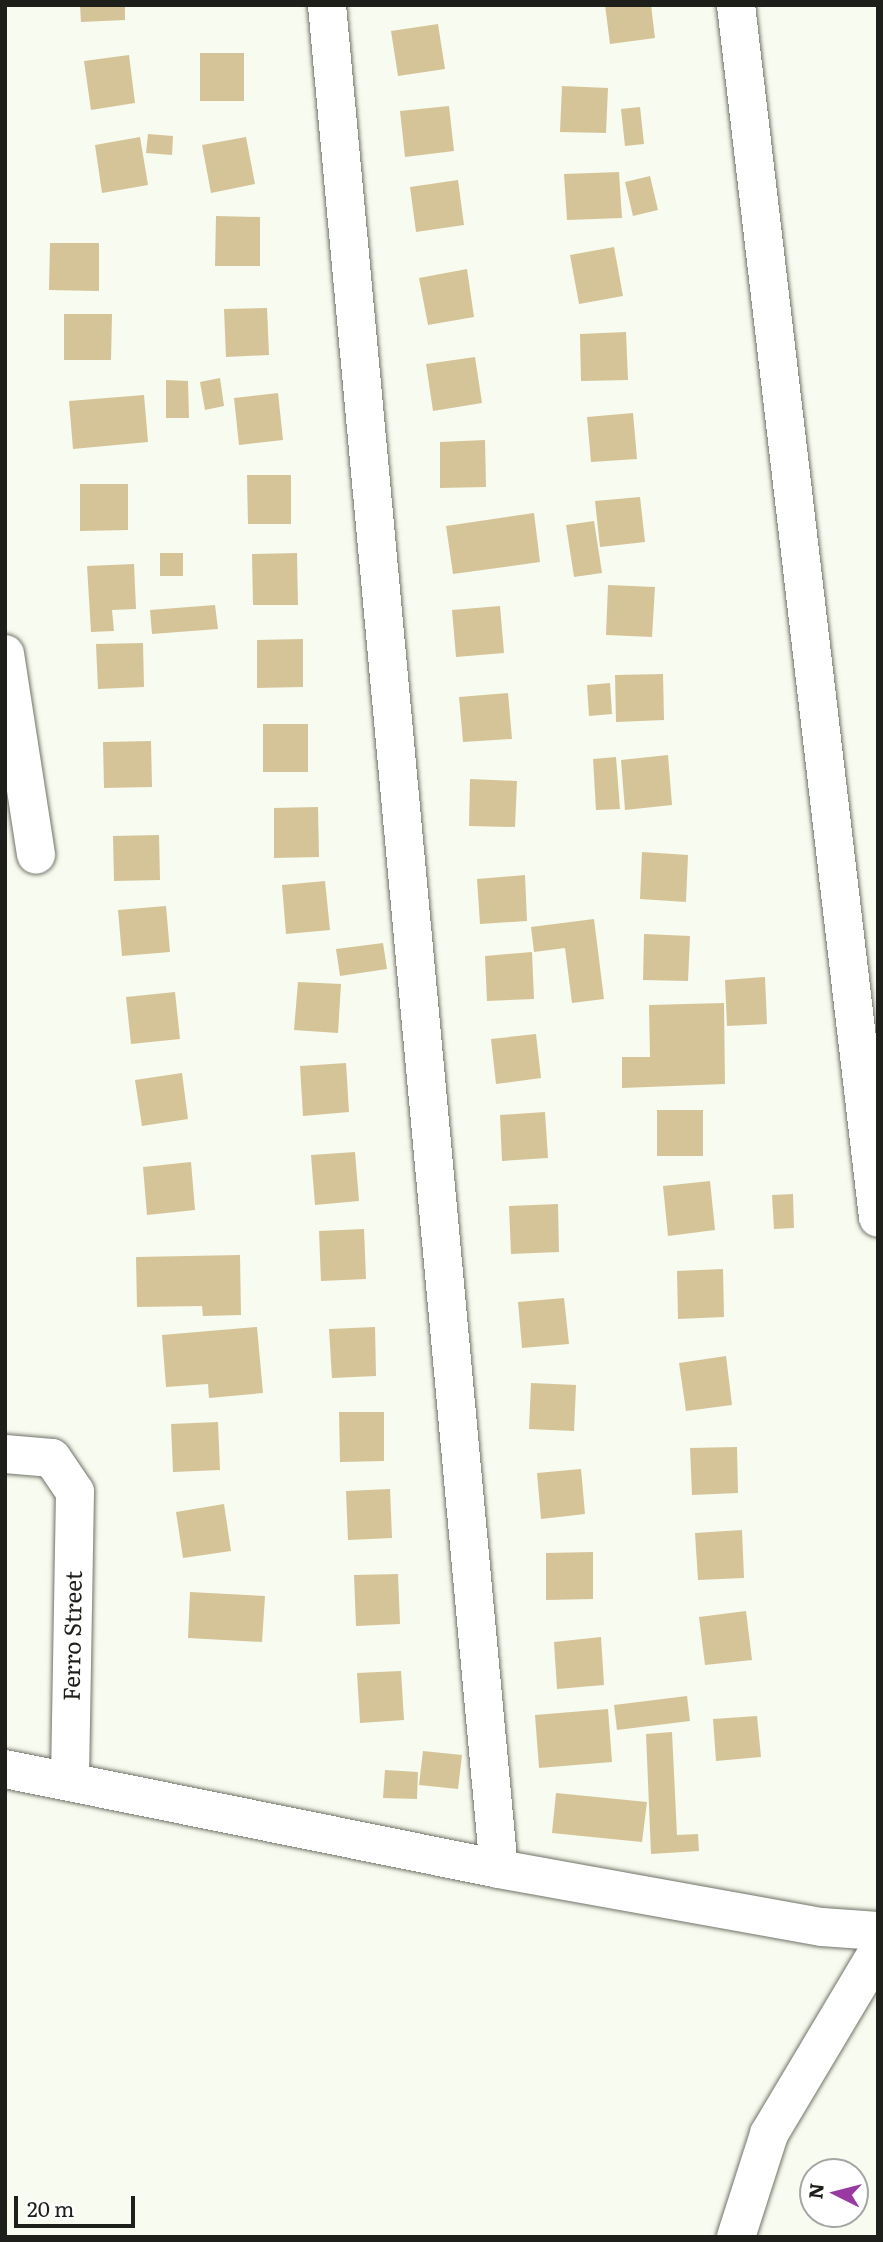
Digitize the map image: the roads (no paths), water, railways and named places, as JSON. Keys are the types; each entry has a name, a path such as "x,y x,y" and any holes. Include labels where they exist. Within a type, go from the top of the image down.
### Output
{"street":[{"path":"327,5 499,1869"},
{"path":"736,5 878,1218"},
{"path":"5,654 36,855"},
{"name":"Ferro Street","path":"5,1454 52,1458 75,1492 70,1781"},
{"path":"5,1769 499,1869 822,1927 878,1931"},
{"path":"736,2237 769,2134 878,1951"}]}
